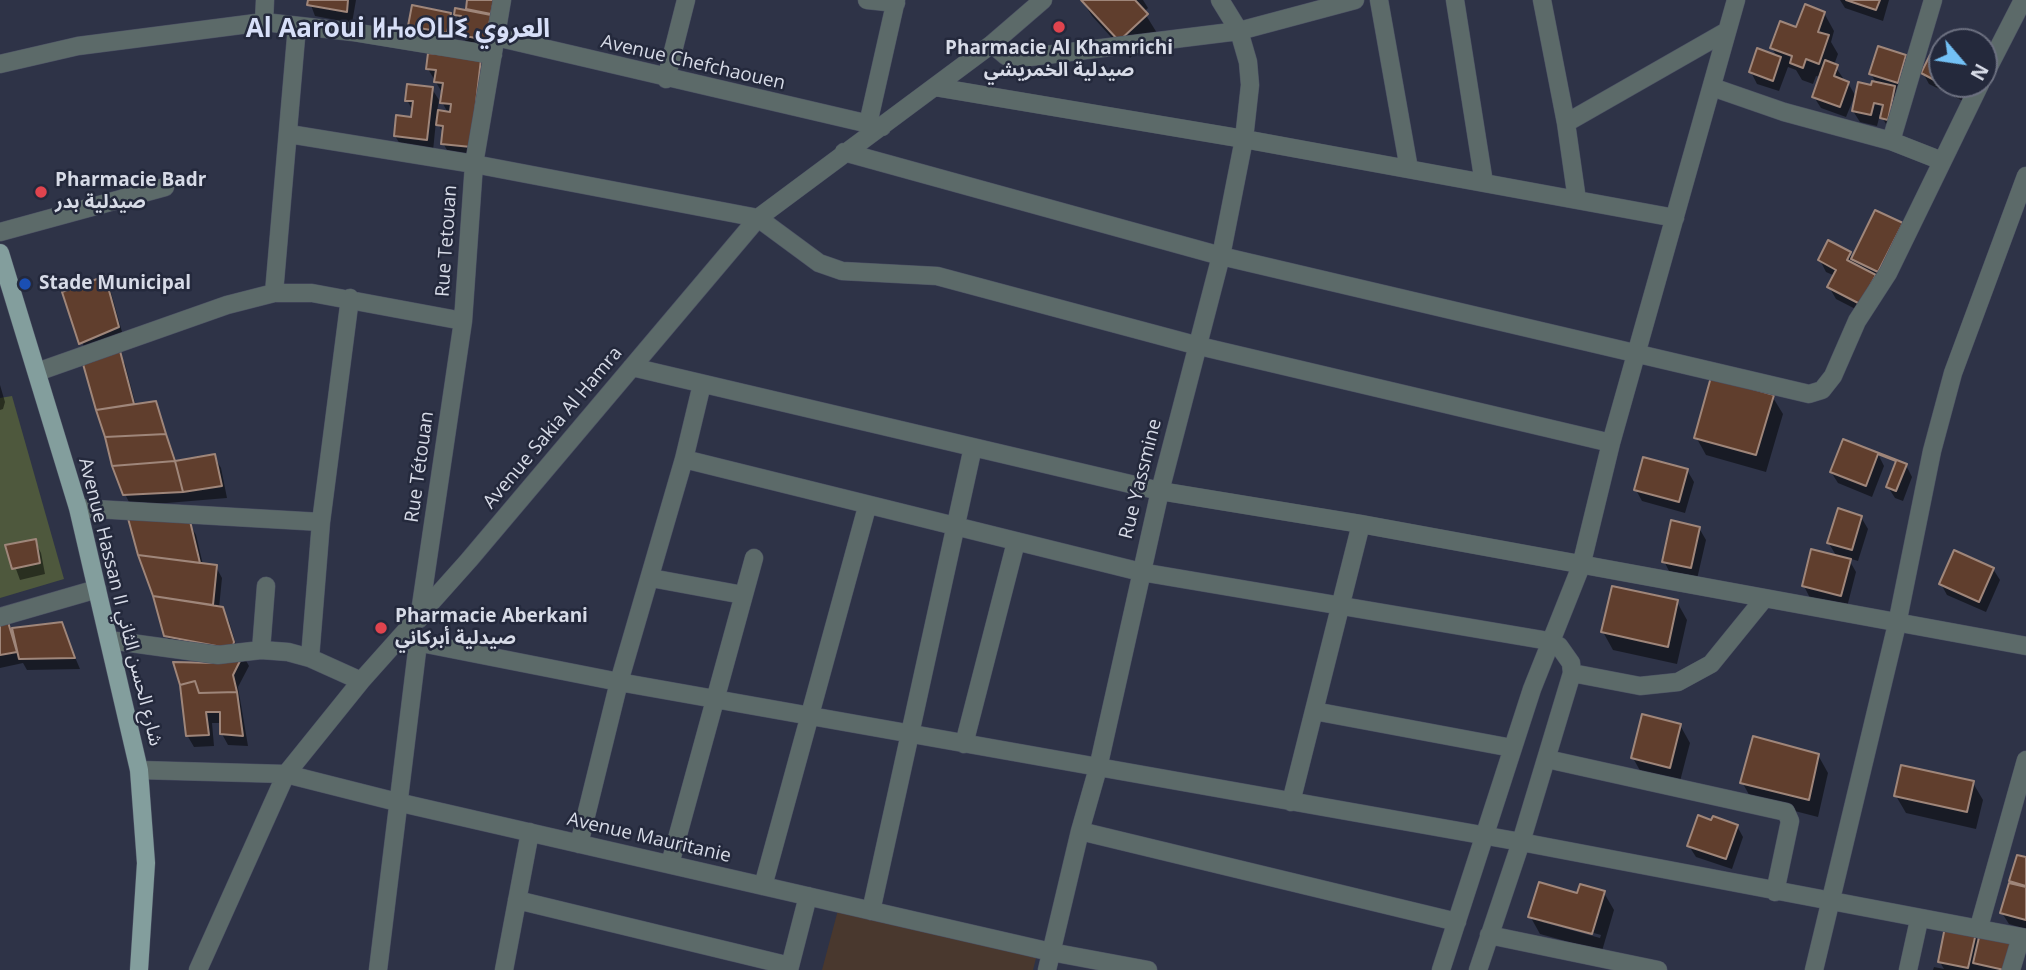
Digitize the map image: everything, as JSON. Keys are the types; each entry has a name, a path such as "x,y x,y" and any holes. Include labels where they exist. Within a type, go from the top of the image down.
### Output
{"main road":[{"name":"Avenue Hassan II شارع الحسن الثاني","path":"0,253 78,508 139,770 146,863 139,970"}],"street":[{"path":"264,22 265,0"},
{"path":"474,164 502,0"},
{"path":"666,79 686,0"},
{"path":"867,0 896,2 875,125"},
{"name":"Avenue Sakia Al Hamra","path":"198,970 286,774 361,681 410,641 419,619 758,218 875,125 935,87 992,44 1043,0"},
{"name":"Rue Yassmine","path":"1047,970 1098,768 1195,345 1221,256 1244,139 1250,85 1248,62 1239,31 1220,0"},
{"path":"992,44 1006,56 1030,57 1239,31 1355,0"},
{"path":"1379,0 1409,169"},
{"path":"1455,0 1484,183"},
{"path":"1542,0 1566,123 1577,200"},
{"path":"1441,970 1512,748 1549,642 1581,565 1611,443 1736,0"},
{"path":"1891,141 1933,0"},
{"path":"1998,48 2023,0"},
{"name":"Avenue Chefchaouen","path":"0,64 78,46 264,22 494,46 666,79 875,125"},
{"path":"274,293 298,26"},
{"path":"1566,123 1727,31"},
{"path":"1712,86 1784,112 1891,141 1942,161"},
{"path":"935,87 1244,139 1675,218"},
{"path":"844,152 1221,256 1809,394 1822,390 1833,376 1857,321 1888,274 1973,98"},
{"path":"289,134 474,164 758,218 819,262 842,271 937,276 1195,345 1611,443"},
{"name":"Rue Tetouan","path":"463,321 474,164"},
{"path":"1814,970 1828,903 1898,624 1932,450 1953,373 2026,176"},
{"path":"0,232 165,187"},
{"path":"37,372 227,305 274,293 312,293 350,298 463,321"},
{"path":"310,658 321,522 350,298"},
{"name":"Rue Tétouan","path":"419,619 463,321"},
{"path":"632,367 1160,491 1361,524 1763,600 2026,646"},
{"path":"579,844 619,682 651,578 702,384"},
{"path":"871,911 972,447"},
{"path":"684,459 867,507 1141,572 1549,642 1566,654 1572,673 1521,842 1478,970"},
{"path":"763,886 867,507"},
{"path":"78,508 321,522"},
{"path":"1291,802 1361,524"},
{"path":"964,744 1016,542"},
{"path":"670,864 754,558"},
{"path":"651,578 743,595"},
{"path":"261,650 266,586"},
{"path":"0,617 97,589"},
{"path":"1572,673 1640,686 1678,682 1711,664 1763,600"},
{"path":"109,640 218,655 261,650 288,652 310,658 361,681"},
{"path":"378,970 397,802 410,641 619,682 1521,842 1919,920 1979,927 2023,938 2011,970"},
{"path":"1314,711 1512,748"},
{"path":"1547,759 1786,812 1790,821 1775,892"},
{"path":"1979,927 2026,760"},
{"name":"Avenue Mauritanie","path":"139,770 286,774 397,802 1051,952 1148,970"},
{"path":"1080,831 1457,922"},
{"path":"503,970 530,832"},
{"path":"517,900 789,968 808,896"},
{"path":"1908,970 1919,920"},
{"path":"1489,936 1658,970"}],"shaded area":[{"path":"838,910 1036,958 1033,970 822,970"}],"green space":[{"path":"12,396 64,579 0,598 0,398"}],"building":[{"path":"308,0 348,0 347,12 307,5"},
{"path":"467,0 494,0 491,14 466,9"},
{"path":"1081,0 1135,0 1148,14 1119,41"},
{"path":"1846,0 1880,0 1876,10"},
{"path":"1805,4 1825,12 1818,32 1829,35 1819,64 1806,59 1803,68 1790,63 1792,56 1770,48 1780,21 1796,27"},
{"path":"412,5 451,13 447,33 408,26"},
{"path":"455,8 491,15 486,40 460,35 461,16 454,15"},
{"path":"1878,46 1906,55 1898,83 1869,74"},
{"path":"1757,48 1781,57 1773,81 1749,72"},
{"path":"428,53 481,59 471,147 441,144 443,126 436,125 438,110 450,112 451,104 440,103 443,83 434,82 436,70 426,69"},
{"path":"1928,59 1928,77 1921,73"},
{"path":"1825,60 1838,65 1834,76 1849,82 1840,107 1812,97"},
{"path":"1872,81 1895,86 1888,120 1880,118 1883,105 1874,103 1871,115 1852,111 1858,82 1871,85"},
{"path":"407,84 433,87 427,140 394,136 396,115 411,117 413,101 405,101"},
{"path":"1875,210 1903,223 1878,272 1851,259"},
{"path":"1828,240 1851,252 1847,260 1876,275 1860,304 1827,287 1836,270 1818,260"},
{"path":"105,276 119,327 79,344 62,292"},
{"path":"120,351 134,404 96,410 83,364"},
{"path":"1711,377 1774,395 1756,455 1694,438"},
{"path":"156,401 166,434 105,437 96,410"},
{"path":"166,434 175,461 112,466 105,437"},
{"path":"1843,439 1907,464 1896,491 1886,487 1896,461 1878,454 1866,486 1830,472"},
{"path":"215,454 222,486 183,492 175,461"},
{"path":"1643,457 1688,469 1679,502 1634,490"},
{"path":"175,461 183,492 123,495 112,466"},
{"path":"1838,508 1862,516 1852,550 1827,543"},
{"path":"126,511 190,521 200,563 138,555"},
{"path":"1671,520 1700,527 1691,568 1662,562"},
{"path":"36,539 40,563 12,569 5,545"},
{"path":"1811,549 1851,559 1841,596 1802,586"},
{"path":"1954,550 1994,568 1979,602 1939,584"},
{"path":"138,555 217,565 213,605 153,596"},
{"path":"1612,586 1678,600 1668,647 1601,632"},
{"path":"153,596 223,607 234,642 232,649 164,636"},
{"path":"8,622 17,652 0,655 0,624"},
{"path":"62,622 75,658 19,659 12,628"},
{"path":"244,653 233,675 237,692 199,693 195,681 180,685 173,662 215,663"},
{"path":"195,681 199,693 237,692 243,736 220,734 220,712 206,712 209,735 186,736 180,685"},
{"path":"1642,714 1681,724 1670,768 1631,758"},
{"path":"1753,736 1819,754 1809,800 1740,783"},
{"path":"1901,765 1974,781 1967,812 1894,796"},
{"path":"1698,815 1711,820 1713,816 1738,825 1726,859 1687,846"},
{"path":"2017,855 2026,857 2026,886 2009,881"},
{"path":"1539,882 1577,893 1580,884 1605,891 1592,934 1528,917"},
{"path":"2009,883 2026,887 2026,920 2000,913"},
{"path":"1945,927 1976,933 1968,968 1938,962"},
{"path":"1980,933 2014,941 2004,970 1973,963"}],"place":[{"name":"Pharmacie Al Khamrichi صيدلية الخمريشي","path":"1059,27"},
{"name":"Pharmacie Badr صيدلية بدر","path":"41,192"},
{"name":"Stade Municipal","path":"25,284"},
{"name":"Pharmacie Aberkani صيدلية أبركاني","path":"381,628"}],"district":[{"name":"Al Aaroui ⵍⵄⴰⵔⵡⵉ العروي","path":"398,30"}]}
